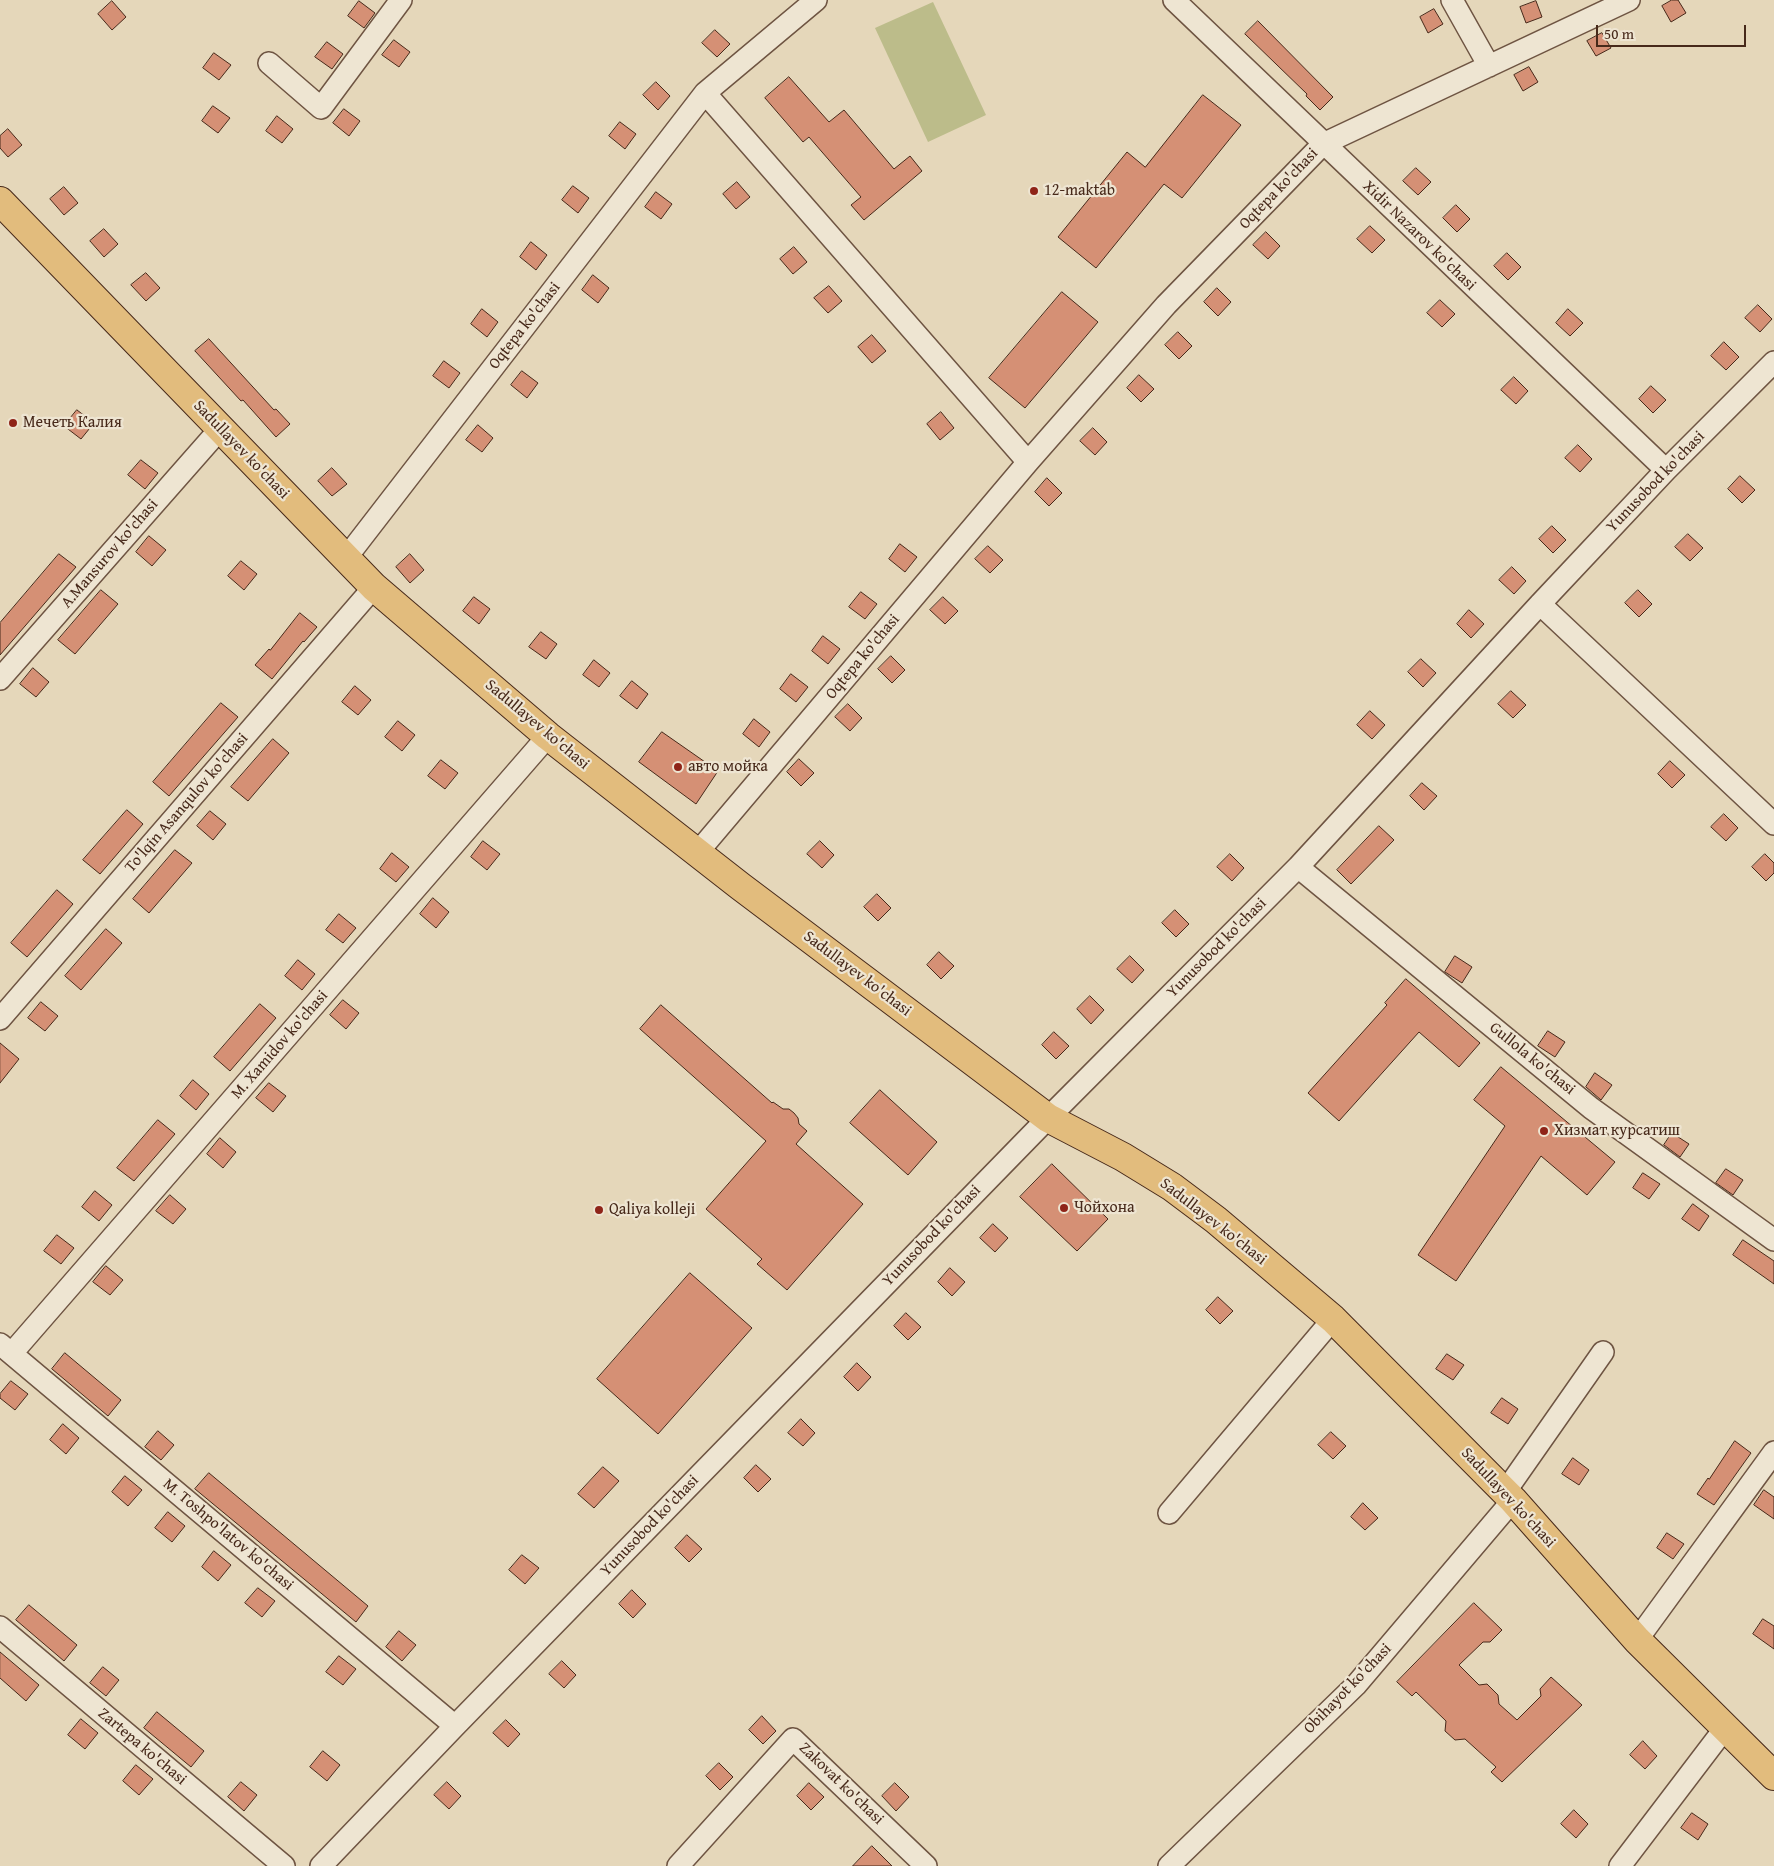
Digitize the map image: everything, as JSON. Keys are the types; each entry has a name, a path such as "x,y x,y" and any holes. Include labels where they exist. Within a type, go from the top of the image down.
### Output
{"main road":[{"name":"Sadullayev ko'chasi","path":"0,201 374,587 548,736 748,892 1048,1118 1123,1157 1172,1187 1216,1220 1333,1319 1509,1496 1637,1640 1774,1776"},
{"name":"Sadullayev ko'chasi","path":"1725,1728 1774,1757"}],"street":[{"path":"270,63 322,108 401,0"},
{"name":"Oqtepa ko'chasi","path":"346,558 705,93 816,0"},
{"name":"Xidir Nazarov ko'chasi","path":"1174,0 1666,470"},
{"path":"1452,0 1489,66"},
{"name":"Oqtepa ko'chasi","path":"698,852 1028,462 1166,305 1323,144 1629,0"},
{"path":"705,93 1028,462"},
{"name":"Yunusobod ko'chasi","path":"321,1866 1048,1118 1298,867 1666,470 1774,362"},
{"name":"A.Mansurov ko'chasi","path":"0,679 220,429"},
{"name":"To'lqin Asanqulov ko'chasi","path":"0,1019 374,587"},
{"path":"1540,604 1774,824"},
{"name":"M. Xamidov ko'chasi","path":"6,1349 548,736"},
{"name":"Gullola ko'chasi","path":"1298,867 1591,1108 1774,1240"},
{"path":"1169,1513 1333,1319"},
{"name":"M. Toshpo'latov ko'chasi","path":"6,1349 455,1726"},
{"name":"Obihayot ko'chasi","path":"1169,1866 1356,1685 1509,1496 1603,1352"},
{"path":"1637,1640 1774,1452"},
{"name":"Zartepa ko'chasi","path":"0,1627 284,1866"},
{"path":"1620,1866 1725,1728"},
{"name":"Zakovat ko'chasi","path":"678,1866 793,1739 926,1866"}],"green space":[{"path":"933,2 986,115 928,142 875,28"}],"building":[{"path":"1672,0 1678,0 1686,13 1671,22 1662,6"},
{"path":"112,1 126,17 112,30 98,14"},
{"path":"359,1 375,13 364,28 348,16"},
{"path":"1536,1 1542,17 1526,23 1520,7"},
{"path":"1434,9 1443,24 1428,33 1420,17"},
{"path":"1258,21 1333,97 1320,110 1306,96 1307,94 1245,34"},
{"path":"715,30 730,44 717,57 702,43"},
{"path":"1602,33 1611,48 1596,56 1587,41"},
{"path":"394,40 410,52 399,67 382,55"},
{"path":"327,42 343,54 332,69 315,57"},
{"path":"214,53 231,65 219,80 203,68"},
{"path":"1529,67 1538,82 1523,91 1514,75"},
{"path":"789,77 829,122 844,110 894,169 910,156 922,171 864,220 851,205 861,197 809,137 803,142 765,98"},
{"path":"656,82 670,96 658,110 643,95"},
{"path":"1203,95 1241,125 1182,198 1164,184 1096,268 1058,237 1127,152 1145,167"},
{"path":"213,106 230,118 218,133 202,121"},
{"path":"344,109 360,121 349,136 333,123"},
{"path":"277,116 293,129 282,143 266,131"},
{"path":"620,122 636,134 625,149 609,136"},
{"path":"8,129 22,145 8,157 0,148 0,136"},
{"path":"1416,168 1431,182 1418,195 1403,181"},
{"path":"737,182 750,197 736,209 723,194"},
{"path":"573,186 589,198 578,213 562,200"},
{"path":"64,187 78,203 64,215 50,199"},
{"path":"656,192 672,204 661,219 645,207"},
{"path":"1456,205 1470,219 1457,232 1443,218"},
{"path":"1370,226 1385,240 1372,253 1357,239"},
{"path":"104,229 118,244 104,257 90,241"},
{"path":"1266,232 1280,246 1268,259 1253,245"},
{"path":"531,242 547,255 536,270 520,257"},
{"path":"794,247 807,262 793,274 780,259"},
{"path":"1507,253 1521,267 1508,280 1494,266"},
{"path":"146,273 160,288 146,301 131,285"},
{"path":"593,275 609,288 598,303 582,290"},
{"path":"829,286 842,301 828,313 814,298"},
{"path":"1217,288 1231,302 1218,316 1204,302"},
{"path":"1062,292 1098,322 1025,408 989,378"},
{"path":"1440,300 1455,314 1442,327 1427,313"},
{"path":"1758,305 1772,319 1760,332 1745,318"},
{"path":"482,309 498,322 487,337 471,324"},
{"path":"1568,309 1583,323 1570,336 1556,323"},
{"path":"1178,332 1192,346 1179,359 1165,345"},
{"path":"872,335 886,351 872,363 858,347"},
{"path":"209,339 274,410 276,409 290,424 276,437 195,351"},
{"path":"1724,342 1739,357 1726,370 1711,356"},
{"path":"444,361 460,373 449,388 433,376"},
{"path":"522,371 538,383 527,398 511,385"},
{"path":"1139,375 1154,389 1141,402 1127,388"},
{"path":"1514,377 1528,391 1516,404 1501,390"},
{"path":"1651,386 1666,400 1653,413 1639,399"},
{"path":"77,410 94,423 81,439 64,426"},
{"path":"941,412 954,428 940,440 927,424"},
{"path":"478,425 493,438 482,452 466,440"},
{"path":"1093,428 1107,442 1095,455 1080,441"},
{"path":"1578,445 1592,459 1580,472 1565,458"},
{"path":"141,460 158,473 145,489 128,475"},
{"path":"332,468 347,484 332,496 318,481"},
{"path":"1740,476 1755,490 1742,503 1728,489"},
{"path":"1047,478 1062,493 1049,506 1035,492"},
{"path":"1552,526 1566,540 1553,553 1539,539"},
{"path":"1688,534 1703,548 1690,561 1675,547"},
{"path":"149,536 166,550 152,566 136,552"},
{"path":"900,544 917,557 905,572 889,559"},
{"path":"988,546 1003,560 990,573 975,559"},
{"path":"59,554 76,567 0,655 0,623"},
{"path":"410,554 424,570 410,583 396,567"},
{"path":"241,561 257,574 244,590 228,576"},
{"path":"1512,567 1526,581 1514,594 1499,580"},
{"path":"101,590 118,604 75,654 58,640"},
{"path":"1638,590 1652,604 1639,617 1625,603"},
{"path":"861,592 877,604 865,619 849,607"},
{"path":"474,597 490,609 479,624 463,611"},
{"path":"943,597 958,611 945,624 930,610"},
{"path":"1469,610 1484,624 1471,638 1457,624"},
{"path":"300,613 317,627 272,679 255,665 270,650"},
{"path":"541,632 557,644 546,659 529,647"},
{"path":"823,636 840,649 828,664 812,651"},
{"path":"891,656 905,670 892,683 878,669"},
{"path":"1421,659 1436,673 1423,687 1408,672"},
{"path":"594,660 610,673 599,687 583,675"},
{"path":"33,668 49,682 36,697 20,684"},
{"path":"791,674 808,687 796,702 780,689"},
{"path":"632,681 648,694 637,709 620,696"},
{"path":"355,686 371,700 358,715 342,702"},
{"path":"1511,691 1526,705 1513,718 1498,704"},
{"path":"221,703 238,717 169,796 153,782"},
{"path":"848,704 862,718 850,731 835,717"},
{"path":"1370,711 1385,725 1372,739 1357,725"},
{"path":"754,719 770,732 759,747 743,734"},
{"path":"398,721 415,735 402,751 385,737"},
{"name":"авто мойка","path":"662,732 718,771 696,804 639,762"},
{"path":"273,739 289,753 248,801 231,787"},
{"path":"799,759 814,773 801,786 787,772"},
{"path":"441,760 458,773 445,789 428,776"},
{"path":"1670,761 1685,775 1672,788 1658,774"},
{"path":"1422,783 1437,796 1424,810 1410,796"},
{"path":"127,810 143,824 100,874 83,860"},
{"path":"210,811 226,824 213,840 197,826"},
{"path":"1724,814 1738,828 1726,841 1711,827"},
{"path":"1379,826 1394,840 1351,884 1337,870"},
{"path":"483,841 500,854 487,870 471,857"},
{"path":"820,841 834,855 822,868 807,854"},
{"path":"175,850 192,863 149,913 133,899"},
{"path":"392,853 409,867 396,882 380,869"},
{"path":"1230,854 1244,868 1232,881 1217,867"},
{"path":"1765,854 1774,863 1774,873 1766,881 1752,867"},
{"path":"57,890 73,904 27,957 11,943"},
{"path":"877,894 891,908 878,921 864,907"},
{"path":"433,898 449,912 436,928 420,914"},
{"path":"1175,910 1189,924 1176,937 1162,923"},
{"path":"339,914 356,928 343,943 326,930"},
{"path":"106,929 122,943 81,990 65,976"},
{"path":"939,952 954,966 941,979 927,965"},
{"path":"1130,956 1144,970 1132,983 1117,969"},
{"path":"1455,956 1472,967 1462,983 1445,972"},
{"path":"298,960 315,974 302,990 285,976"},
{"path":"1406,979 1480,1043 1459,1067 1419,1032 1339,1121 1308,1093 1387,1005 1385,1003"},
{"path":"1090,996 1104,1010 1091,1024 1077,1009"},
{"path":"343,1000 359,1013 346,1029 330,1015"},
{"path":"41,1002 58,1016 45,1031 28,1018"},
{"path":"260,1004 276,1018 230,1071 214,1057"},
{"path":"661,1005 772,1103 783,1109 789,1109 794,1113 798,1118 799,1124 807,1131 796,1144 863,1204 787,1290 757,1264 762,1259 706,1209 766,1141 640,1029"},
{"path":"1548,1031 1565,1042 1555,1057 1538,1046"},
{"path":"1054,1032 1069,1046 1056,1059 1042,1045"},
{"path":"0,1043 19,1059 0,1083"},
{"path":"1501,1067 1615,1162 1587,1195 1541,1156 1456,1281 1418,1255 1505,1126 1474,1100"},
{"path":"1595,1073 1612,1085 1601,1100 1586,1087"},
{"path":"193,1080 209,1094 196,1110 180,1096"},
{"path":"269,1083 286,1096 273,1112 256,1098"},
{"path":"880,1090 937,1142 908,1175 850,1123"},
{"path":"158,1120 175,1134 134,1181 117,1168"},
{"path":"1672,1133 1689,1144 1680,1157 1664,1145"},
{"path":"220,1138 236,1152 223,1168 207,1154"},
{"name":"Чойхона","path":"1052,1164 1108,1219 1077,1251 1020,1197"},
{"path":"1726,1169 1743,1180 1733,1195 1716,1183"},
{"path":"1643,1173 1660,1184 1649,1199 1633,1188"},
{"path":"95,1191 112,1205 99,1221 82,1207"},
{"path":"170,1195 186,1209 173,1224 156,1211"},
{"path":"1693,1204 1709,1216 1699,1231 1682,1219"},
{"path":"993,1224 1008,1238 995,1252 980,1238"},
{"path":"57,1235 74,1248 61,1264 44,1251"},
{"path":"1743,1240 1774,1261 1774,1284 1733,1255"},
{"path":"106,1266 123,1280 110,1295 93,1282"},
{"path":"950,1268 965,1282 952,1296 938,1282"},
{"path":"690,1273 752,1328 658,1434 597,1379"},
{"path":"1218,1297 1233,1311 1220,1324 1206,1310"},
{"path":"906,1313 921,1327 908,1340 894,1326"},
{"path":"65,1353 121,1400 108,1416 52,1369"},
{"path":"1447,1354 1464,1365 1453,1380 1436,1369"},
{"path":"857,1363 871,1377 858,1391 844,1377"},
{"path":"11,1381 28,1394 15,1410 0,1398 0,1394"},
{"path":"1502,1398 1518,1409 1508,1424 1491,1413"},
{"path":"801,1419 815,1433 803,1446 788,1433"},
{"path":"63,1424 79,1438 66,1454 50,1440"},
{"path":"158,1431 174,1445 161,1460 145,1447"},
{"path":"1331,1432 1346,1446 1333,1459 1318,1445"},
{"path":"1735,1441 1751,1453 1714,1505 1697,1494"},
{"path":"1573,1458 1589,1470 1579,1485 1562,1474"},
{"path":"756,1465 771,1479 758,1492 744,1478"},
{"path":"603,1467 619,1481 594,1508 578,1494"},
{"path":"209,1473 368,1606 356,1622 195,1489"},
{"path":"125,1476 142,1490 128,1506 112,1492"},
{"path":"1764,1490 1774,1497 1774,1519 1754,1505"},
{"path":"1363,1503 1378,1518 1365,1530 1351,1517"},
{"path":"168,1512 185,1526 172,1542 155,1528"},
{"path":"1667,1533 1684,1544 1673,1559 1657,1548"},
{"path":"687,1535 702,1549 689,1562 675,1548"},
{"path":"214,1551 231,1565 218,1581 202,1567"},
{"path":"522,1555 539,1568 525,1584 509,1570"},
{"path":"258,1588 275,1601 262,1617 245,1603"},
{"path":"632,1590 646,1604 633,1618 619,1604"},
{"path":"1474,1603 1502,1630 1490,1642 1483,1642 1459,1665 1479,1685 1487,1684 1498,1695 1499,1704 1517,1720 1541,1696 1540,1689 1551,1677 1582,1705 1502,1782 1491,1772 1496,1767 1465,1739 1455,1740 1445,1731 1446,1721 1416,1692 1412,1696 1397,1682"},
{"path":"29,1605 77,1645 64,1661 16,1620"},
{"path":"1763,1619 1774,1626 1774,1649 1753,1634"},
{"path":"399,1631 416,1645 402,1661 386,1647"},
{"path":"0,1652 39,1685 26,1701 0,1678"},
{"path":"339,1656 356,1669 343,1685 326,1672"},
{"path":"562,1661 576,1675 564,1688 549,1674"},
{"path":"103,1667 119,1680 106,1696 90,1683"},
{"path":"157,1712 204,1751 191,1767 144,1728"},
{"path":"762,1716 776,1731 763,1744 749,1730"},
{"path":"81,1719 98,1733 85,1749 68,1735"},
{"path":"506,1720 520,1734 508,1747 493,1733"},
{"path":"1643,1741 1657,1756 1645,1769 1630,1755"},
{"path":"323,1751 340,1765 327,1781 310,1767"},
{"path":"719,1763 733,1777 720,1790 706,1776"},
{"path":"136,1765 153,1779 139,1795 123,1781"},
{"path":"241,1782 257,1795 244,1811 228,1797"},
{"path":"447,1782 461,1796 449,1809 434,1795"},
{"path":"809,1783 824,1797 811,1810 797,1796"},
{"path":"895,1783 909,1797 896,1811 882,1796"},
{"path":"1574,1810 1588,1824 1576,1838 1561,1824"},
{"path":"1692,1813 1708,1824 1698,1840 1681,1828"},
{"path":"872,1846 892,1866 853,1866"}],"place":[{"name":"12-maktab","path":"1034,191"},
{"name":"Мечеть Калия","path":"13,423"},
{"name":"авто мойка","path":"678,767"},
{"name":"Хизмат курсатиш","path":"1544,1131"},
{"name":"Чойхона","path":"1064,1208"},
{"name":"Qaliya kolleji","path":"599,1210"}]}
